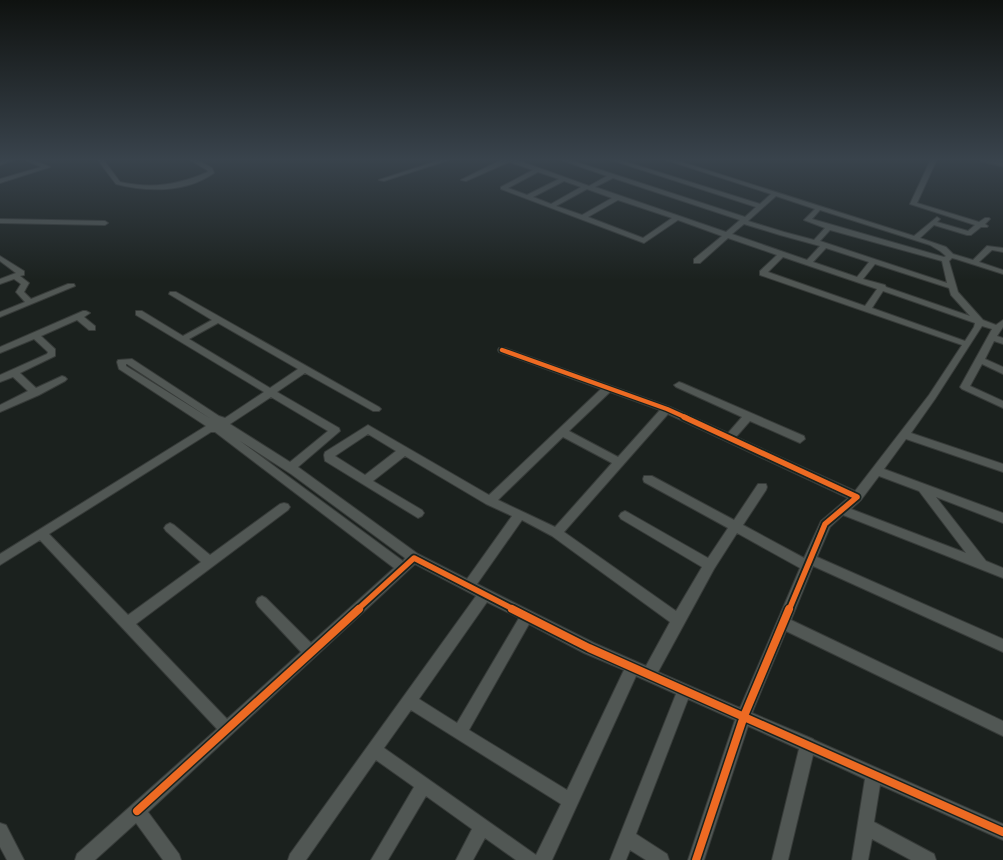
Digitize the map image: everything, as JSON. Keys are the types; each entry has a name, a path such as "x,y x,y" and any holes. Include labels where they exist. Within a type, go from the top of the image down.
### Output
{"street":[{"path":"533,199 644,241 677,218"},
{"path":"551,206 564,199"},
{"path":"582,218 614,199"},
{"path":"619,199 979,321 998,329 1003,341"},
{"path":"681,199 784,234 816,242 953,286"},
{"path":"739,199 761,206"},
{"path":"696,261 769,199"},
{"path":"795,199 938,247 948,258 953,286 958,299 979,321"},
{"path":"915,199 913,204 944,214 984,223 969,234 933,222"},
{"path":"820,207 807,220 1003,272"},
{"path":"915,239 944,214"},
{"path":"0,221 105,222"},
{"path":"816,242 829,227"},
{"path":"809,262 825,245"},
{"path":"974,263 988,249 1003,250"},
{"path":"782,253 763,272 966,344"},
{"path":"0,258 21,274 0,282"},
{"path":"859,279 874,261"},
{"path":"15,276 25,283 20,292 30,303"},
{"path":"0,315 71,286"},
{"path":"867,309 882,287"},
{"path":"174,294 376,409"},
{"path":"139,313 335,432 290,468"},
{"path":"0,340 4,348 82,314 92,328"},
{"path":"182,340 219,319"},
{"path":"696,860 744,716 825,524 857,496 877,471 932,397 978,327 979,321"},
{"path":"998,329 965,387 1003,406"},
{"path":"0,379 51,356 52,351 36,335"},
{"path":"502,350 667,409 857,496"},
{"path":"980,360 1003,371"},
{"path":"0,560 218,424 304,367"},
{"path":"14,373 36,393"},
{"path":"147,378 290,468 409,563"},
{"path":"0,410 62,380"},
{"path":"679,384 800,439"},
{"path":"490,501 609,387"},
{"path":"556,533 667,409"},
{"path":"729,438 749,416"},
{"path":"218,424 409,563 469,586 633,667 1003,832"},
{"path":"418,513 330,460 329,455 368,429 490,501 556,533 678,620"},
{"path":"563,432 618,462"},
{"path":"904,435 1003,468"},
{"path":"365,481 404,451"},
{"path":"877,471 1003,518"},
{"path":"648,479 736,528 809,562 1003,646"},
{"path":"649,674 710,565 762,487"},
{"path":"922,488 981,564"},
{"path":"128,623 284,507"},
{"path":"841,510 1003,573"},
{"path":"469,586 520,514"},
{"path":"625,516 710,565"},
{"path":"170,528 209,562"},
{"path":"41,533 227,729"},
{"path":"83,860 409,563"},
{"path":"296,860 485,594"},
{"path":"262,602 310,652"},
{"path":"460,732 527,616"},
{"path":"783,623 1003,729"},
{"path":"543,860 633,667"},
{"path":"618,860 685,690"},
{"path":"409,701 570,801"},
{"path":"780,860 808,744"},
{"path":"374,750 530,860"},
{"path":"860,860 874,774"},
{"path":"379,860 424,785"},
{"path":"137,811 173,860"},
{"path":"464,860 482,826"},
{"path":"865,826 928,860"},
{"path":"0,832 16,860"},
{"path":"627,838 661,860"}],"cycle path":[{"path":"502,350 667,409 857,497 825,524 744,716 696,860"},
{"path":"137,811 414,558 589,648 1003,832"}]}
